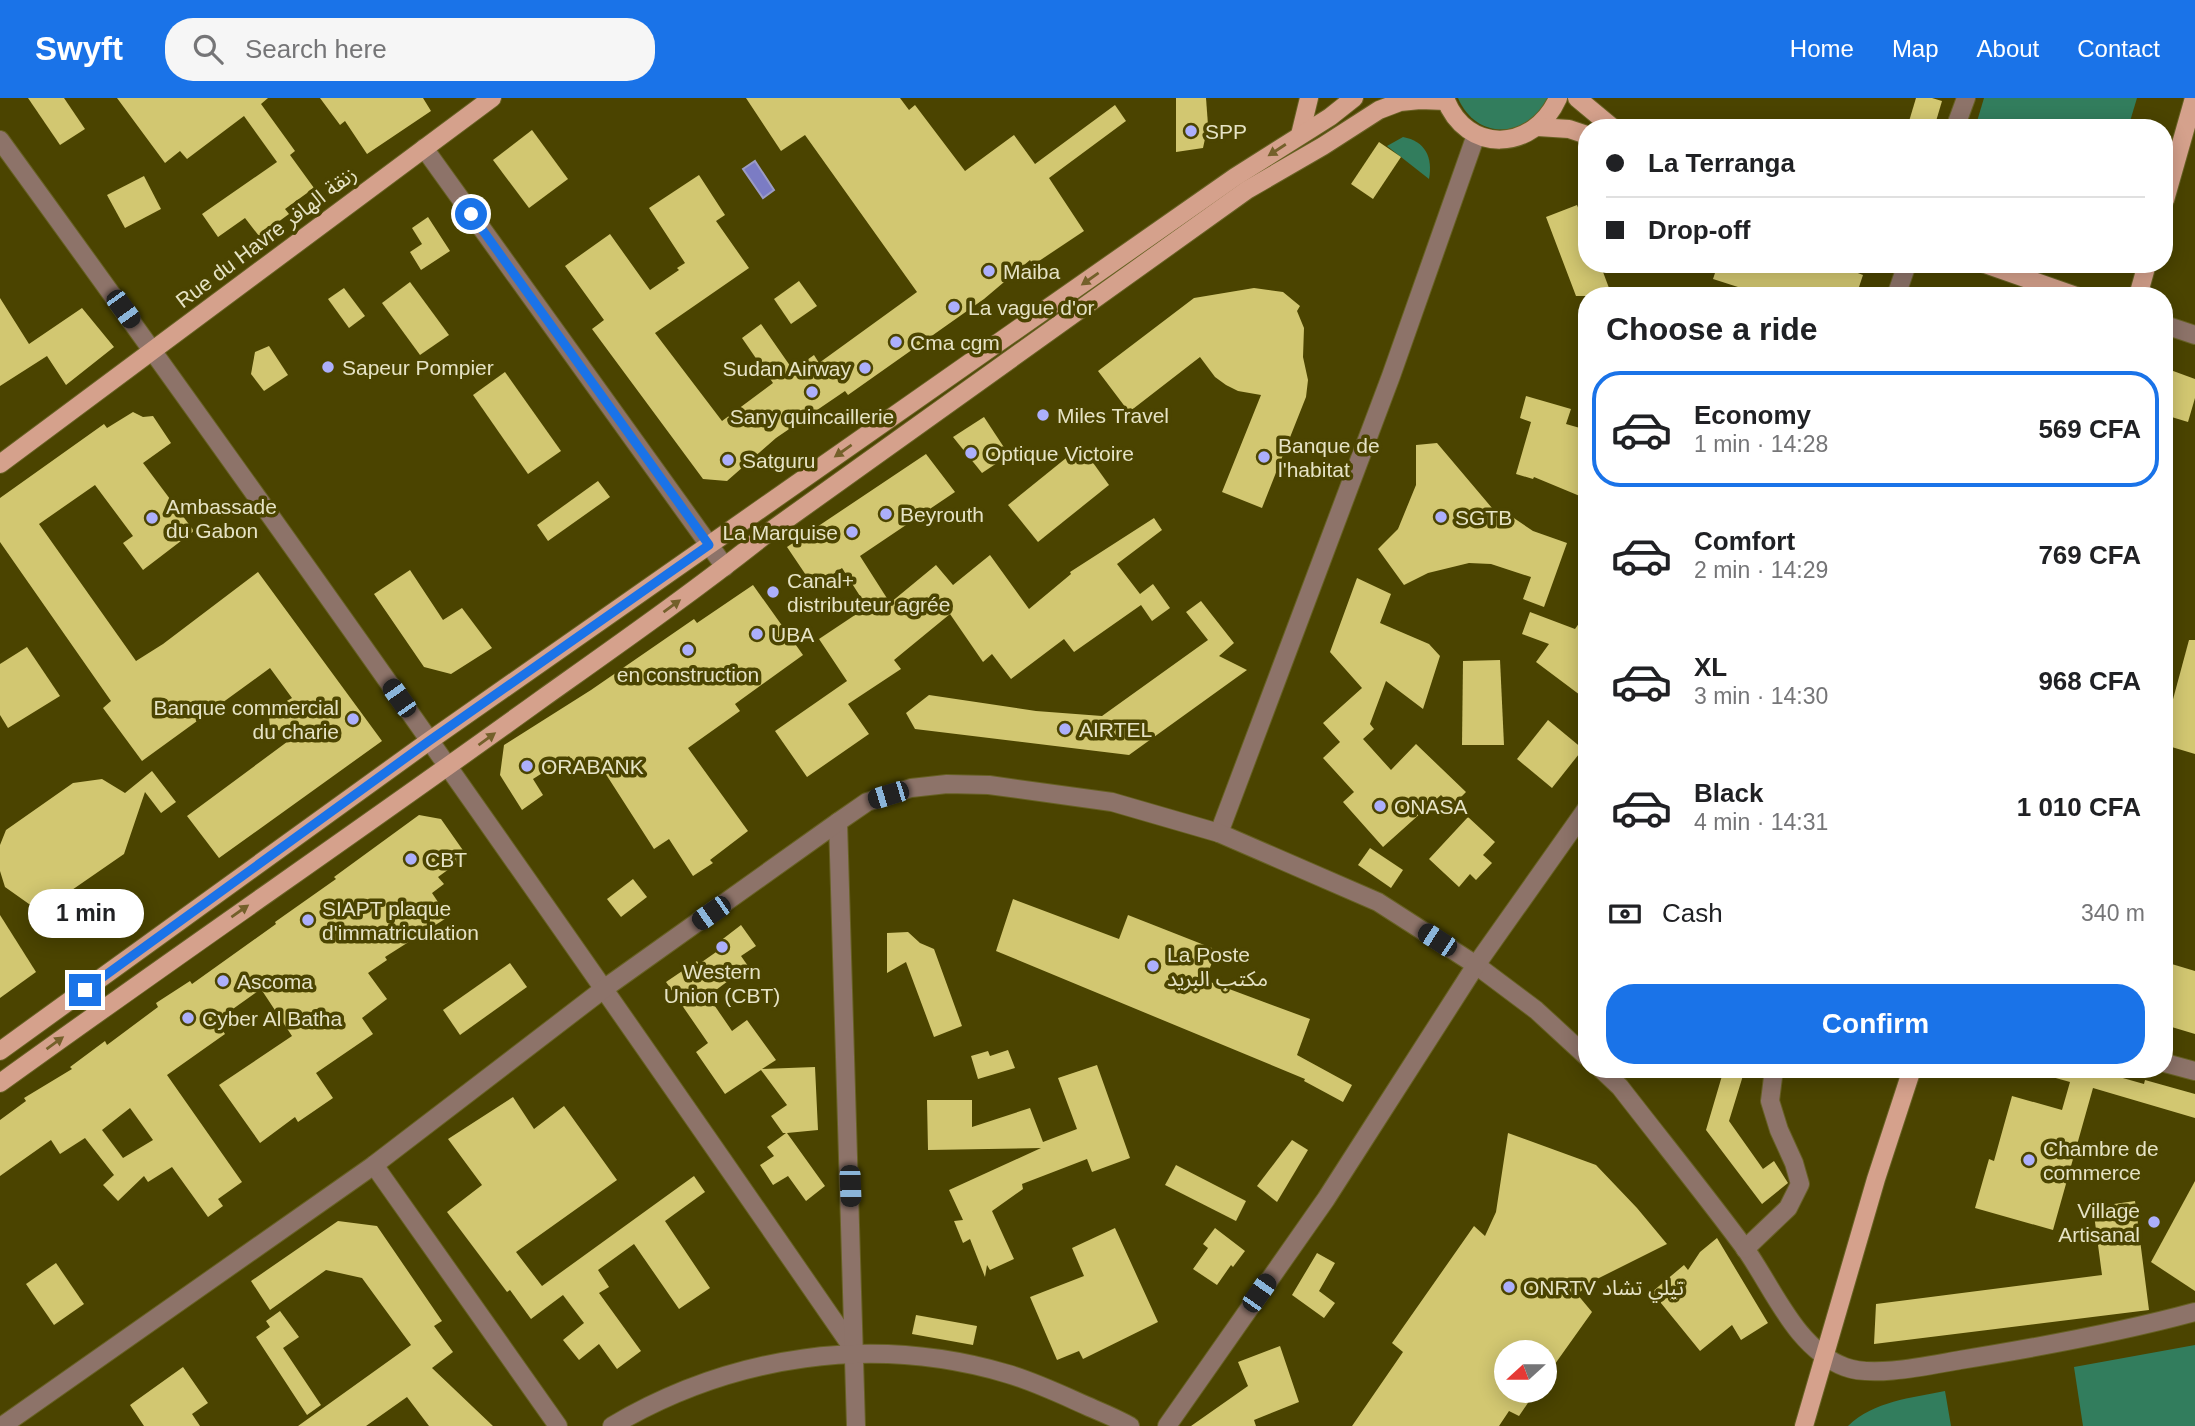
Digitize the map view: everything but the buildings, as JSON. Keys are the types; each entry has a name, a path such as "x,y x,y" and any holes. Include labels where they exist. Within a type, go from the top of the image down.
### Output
{"main road":[{"name":"Rue du Havre زنقة الهافر","path":"0,464 492,98"},
{"path":"1300,135 1309,98"},
{"path":"0,1051 429,741 1235,177 1330,117 1354,98"},
{"path":"0,1083 188,947 448,767 725,567 780,524 1247,190 1380,110 1400,102 1445,100 1463,126 1476,135 1497,140 1519,138 1538,127 1551,113 1558,98"},
{"path":"1577,98 1602,119"},
{"path":"2173,172 2194,98"},
{"path":"1538,127 1578,132"},
{"path":"2011,273 2051,287"},
{"path":"1804,1426 1876,1179 1909,1078"}],"street":[{"path":"1958,119 1965,98"},
{"path":"1219,833 1391,376 1476,135"},
{"path":"0,140 153,349 605,988 856,1353"},
{"path":"424,148 725,567"},
{"path":"2173,328 2195,335"},
{"path":"2,1426 374,1165 605,988 838,822 867,802 911,789 947,784 989,785 1112,802 1219,833 1378,902 1476,965 1536,1010 1578,1049"},
{"path":"1167,1426 1326,1199 1476,965 1578,821"},
{"path":"838,822 856,1353 856,1426"},
{"path":"2173,1065 2195,1071"},
{"path":"1610,1078 1745,1249 1802,1333 1824,1356 1846,1368 1869,1373 2061,1343 2132,1329 2195,1312"},
{"path":"1745,1249 1788,1208 1800,1184 1770,1101 1773,1078"},
{"path":"374,1165 558,1426"},
{"path":"612,1426 668,1396 721,1376 791,1359 856,1353 916,1356 992,1369 1049,1388 1130,1426"}],"green space":[{"path":"1458,98 1549,98 1529,121 1503,130 1477,122"},
{"path":"1984,98 2137,98 2131,119 1978,119"},
{"path":"1403,137 1417,142 1426,151 1430,164 1429,179 1387,146"},
{"path":"2195,1345 2195,1426 2083,1426 2074,1367"},
{"path":"1945,1391 1951,1426 1848,1426 1881,1406"}],"water":[{"path":"755,161 774,190 763,198 743,169"}],"place":[{"name":"SPP","path":"1191,131"},
{"name":"Maiba","path":"989,271"},
{"name":"La vague d'or","path":"954,307"},
{"name":"Cma cgm","path":"896,342"},
{"name":"Sapeur Pompier","path":"328,367"},
{"name":"Sudan Airway","path":"865,368"},
{"name":"Sany quincaillerie","path":"812,392"},
{"name":"Miles Travel","path":"1043,415"},
{"name":"Optique Victoire","path":"971,453"},
{"name":"Banque de l'habitat","path":"1264,457"},
{"name":"Satguru","path":"728,460"},
{"name":"Beyrouth","path":"886,514"},
{"name":"SGTB","path":"1441,517"},
{"name":"Ambassade du Gabon","path":"152,518"},
{"name":"La Marquise","path":"852,532"},
{"name":"Canal+ distributeur agrée","path":"773,592"},
{"name":"UBA","path":"757,634"},
{"name":"en construction","path":"688,650"},
{"name":"Banque commercial du charie","path":"353,719"},
{"name":"AIRTEL","path":"1065,729"},
{"name":"ORABANK","path":"527,766"},
{"name":"ONASA","path":"1380,806"},
{"name":"CBT","path":"411,859"},
{"name":"SIAPT plaque d'immatriculation","path":"308,920"},
{"name":"Western Union (CBT)","path":"722,947"},
{"name":"La Poste مكتب البريد","path":"1153,966"},
{"name":"Ascoma","path":"223,981"},
{"name":"Cyber Al Batha","path":"188,1018"},
{"name":"Chambre de commerce","path":"2029,1160"},
{"name":"Village Artisanal","path":"2154,1222"},
{"name":"ONRTV تيلي تشاد","path":"1509,1287"}],"route":[{"path":"85,990 429,741 709,545 471,214"}]}
